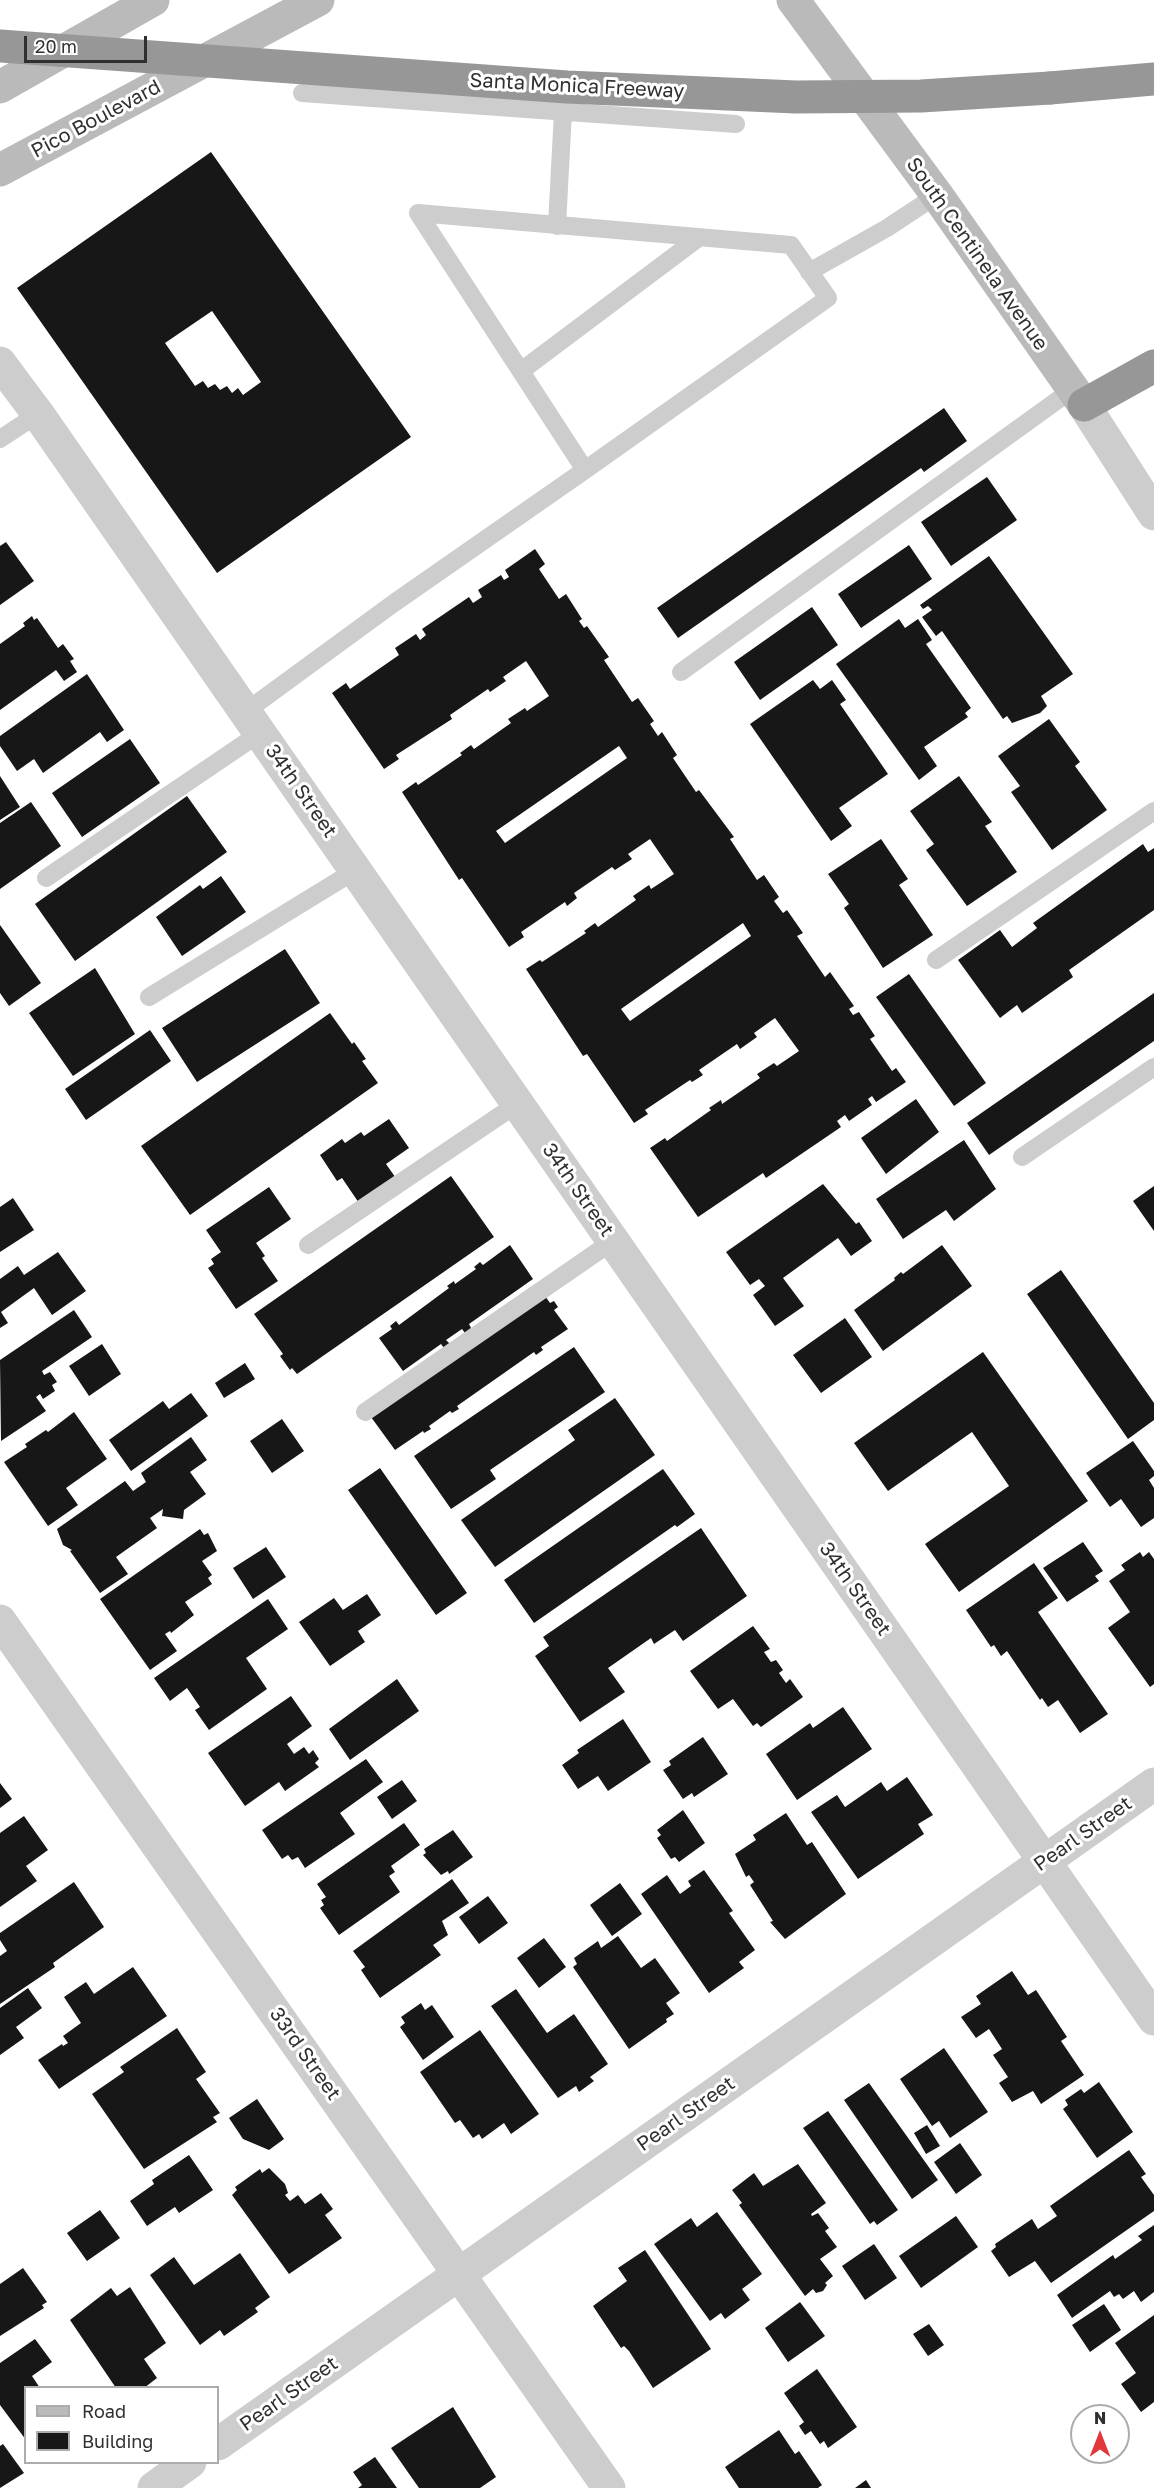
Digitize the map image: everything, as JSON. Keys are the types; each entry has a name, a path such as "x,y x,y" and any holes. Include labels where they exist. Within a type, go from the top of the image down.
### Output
{"highway":[{"name":"Santa Monica Freeway","path":"0,46 567,87 773,96 921,96 1154,79"},
{"path":"1079,397 1154,366"}],"main road":[{"path":"0,87 153,0"},
{"name":"Pico Boulevard","path":"0,170 318,0"},
{"name":"South Centinela Avenue","path":"793,0 937,195 1079,397"}],"street":[{"name":"34th Street","path":"0,363 253,722 1154,2019"},
{"name":"South Centinela Avenue","path":"1079,397 1154,514"},
{"name":"33rd Street","path":"0,1621 609,2488"},
{"name":"Pearl Street","path":"219,2443 1154,1784"},
{"path":"154,2488 189,2464"}],"lane":[{"path":"302,93 736,124"},
{"path":"557,226 563,111"},
{"path":"809,272 887,228 937,195"},
{"path":"46,878 585,470 828,298 791,245 698,239 418,213 585,470"},
{"path":"521,371 698,239"},
{"path":"681,672 1079,397"},
{"path":"0,439 38,414"},
{"path":"936,960 1154,811"},
{"path":"149,997 356,870"},
{"path":"1022,1157 1154,1067"},
{"path":"308,1245 517,1104"},
{"path":"365,1412 613,1241"}],"building":[{"path":"211,152 411,437 217,573 17,288","holes":["212,311 261,382 243,395 238,388 232,393 227,386 220,390 215,384 208,388 203,381 195,386 165,343"]},
{"path":"944,408 967,441 924,472 921,468 678,638 657,608"},
{"path":"987,477 1017,520 951,566 921,522"},
{"path":"6,542 34,581 0,605 0,546"},
{"path":"909,545 932,579 861,628 838,594"},
{"path":"535,549 545,564 539,569 559,599 566,594 582,619 579,621 584,628 587,626 609,657 604,660 632,702 638,698 654,721 650,724 658,736 662,732 677,755 673,758 696,792 699,790 734,837 730,839 757,880 764,875 779,897 774,901 783,913 787,910 803,933 797,936 825,977 830,972 854,1006 849,1009 853,1015 859,1012 875,1036 870,1039 892,1071 896,1068 906,1082 876,1102 872,1096 868,1099 872,1105 849,1121 845,1115 837,1121 841,1127 766,1178 763,1173 698,1217 650,1148 665,1138 667,1141 711,1110 709,1108 721,1100 722,1104 760,1078 757,1074 774,1063 777,1066 799,1051 775,1018 754,1033 757,1037 740,1049 737,1044 699,1070 703,1075 692,1082 690,1080 645,1110 648,1114 634,1123 587,1054 583,1056 526,969 540,960 542,962 586,933 584,931 595,923 598,927 636,900 633,896 649,885 651,889 674,874 650,839 628,854 632,859 615,870 612,867 574,893 577,898 567,906 565,902 521,932 524,937 509,947 462,878 459,880 402,792 416,782 418,785 462,755 460,753 471,745 474,749 511,723 508,719 525,708 527,711 549,696 526,661 503,677 506,681 490,692 488,689 450,715 452,719 396,755 399,759 384,769 332,693 346,683 350,689 399,655 395,648 416,634 420,640 426,635 422,629 469,597 473,603 482,597 478,590 501,575 504,580 509,577 505,570","holes":["619,746 627,758 505,843 496,831","743,923 751,936 630,1021 621,1009"]},
{"path":"989,556 1073,674 1041,696 1047,706 1040,713 1012,723 1007,716 1003,719 942,631 936,636 922,617 932,610 928,606 923,609 920,605"},
{"path":"812,607 838,645 760,700 734,662"},
{"path":"32,616 34,620 37,618 58,648 63,644 74,659 70,661 77,672 64,681 56,670 0,710 0,644 25,626 23,623"},
{"path":"899,619 905,628 918,619 932,640 926,644 971,708 965,713 968,717 924,747 937,766 919,780 836,664"},
{"path":"87,674 124,730 107,742 100,732 43,773 34,759 17,771 0,746 0,736"},
{"path":"813,680 820,689 832,680 846,700 840,704 888,774 839,808 852,826 831,841 750,724"},
{"path":"1049,719 1080,762 1075,766 1107,810 1052,850 1011,792 1020,786 998,756"},
{"path":"130,739 160,783 82,837 52,793"},
{"path":"0,776 20,807 0,820"},
{"path":"959,776 992,822 985,826 1017,872 967,906 926,850 934,844 910,811"},
{"path":"187,796 227,852 75,961 35,904"},
{"path":"31,802 61,846 0,889 0,823"},
{"path":"881,839 908,879 899,885 933,935 883,968 844,908 849,904 828,874"},
{"path":"1143,844 1148,852 1154,848 1154,910 1069,970 1073,977 1022,1013 1017,1005 1000,1018 958,960 1000,930 1012,947 1037,928 1033,923"},
{"path":"221,876 246,912 182,956 156,917 200,885 203,889"},
{"path":"0,925 41,983 9,1006 0,993"},
{"path":"285,949 320,1003 197,1082 162,1028"},
{"path":"95,968 135,1034 73,1076 29,1013"},
{"path":"909,974 986,1083 954,1106 876,997"},
{"path":"1154,993 1154,1041 989,1155 967,1123"},
{"path":"330,1013 366,1059 362,1061 378,1083 190,1215 141,1146"},
{"path":"150,1030 171,1061 86,1120 65,1089"},
{"path":"916,1099 939,1132 886,1174 861,1138"},
{"path":"389,1119 409,1148 386,1164 398,1181 361,1206 342,1178 337,1181 320,1155 342,1139 345,1143 361,1132 364,1136"},
{"path":"964,1140 996,1189 954,1221 946,1210 903,1239 876,1199"},
{"path":"451,1176 494,1237 297,1374 292,1368 290,1370 280,1356 283,1354 254,1314"},
{"path":"823,1184 856,1224 859,1222 872,1241 851,1256 838,1238 783,1278 804,1306 775,1326 753,1295 765,1286 759,1279 750,1285 726,1252"},
{"path":"1154,1186 1154,1231 1133,1201"},
{"path":"269,1187 291,1219 256,1243 265,1256 262,1258 278,1281 236,1309 208,1268 214,1264 211,1259 221,1252 206,1230"},
{"path":"13,1198 34,1230 0,1252 0,1207"},
{"path":"510,1245 533,1279 469,1324 471,1328 465,1333 462,1329 446,1340 450,1344 444,1348 441,1344 403,1371 379,1338 392,1329 390,1326 396,1321 399,1325 449,1288 447,1286 454,1281 455,1284 476,1269 474,1267 480,1262 483,1265"},
{"path":"942,1245 972,1286 883,1351 854,1310 895,1280 894,1278 901,1272 903,1274"},
{"path":"58,1252 86,1291 52,1315 34,1288 1,1312 8,1323 0,1328 0,1279 18,1266 24,1275"},
{"path":"1061,1270 1154,1403 1154,1420 1128,1439 1027,1294"},
{"path":"545,1296 550,1303 554,1301 558,1307 554,1310 568,1329 541,1347 543,1350 536,1355 534,1352 457,1406 459,1409 452,1413 450,1411 429,1426 431,1429 424,1433 423,1431 395,1450 371,1417"},
{"path":"74,1310 92,1337 42,1371 44,1375 50,1372 57,1382 52,1385 55,1391 43,1399 40,1394 36,1397 46,1411 1,1441 0,1360"},
{"path":"845,1318 872,1357 821,1393 793,1355"},
{"path":"102,1344 121,1374 89,1396 69,1366"},
{"path":"574,1347 605,1392 490,1470 496,1479 451,1509 414,1456"},
{"path":"983,1352 1088,1501 959,1592 925,1544 1009,1486 972,1432 888,1491 854,1443"},
{"path":"245,1363 255,1379 224,1398 215,1383"},
{"path":"191,1393 208,1416 131,1471 109,1440 163,1401 169,1409"},
{"path":"615,1398 655,1455 495,1567 461,1520 575,1440 568,1430"},
{"path":"74,1412 107,1459 66,1488 78,1505 48,1526 4,1462 27,1447 25,1444 46,1430 48,1432"},
{"path":"282,1419 304,1451 272,1473 250,1441"},
{"path":"191,1437 207,1460 190,1472 206,1494 184,1510 183,1519 162,1516 163,1509 150,1518 157,1528 116,1557 128,1574 100,1593 70,1551 72,1550 63,1545 57,1529 125,1481 133,1491 146,1482 141,1473"},
{"path":"1133,1441 1154,1471 1154,1476 1149,1480 1154,1488 1154,1518 1141,1527 1121,1499 1110,1507 1086,1473"},
{"path":"380,1468 467,1593 436,1615 348,1490"},
{"path":"663,1469 695,1514 677,1527 675,1525 534,1623 504,1580"},
{"path":"701,1528 747,1596 683,1641 675,1630 654,1644 651,1638 608,1668 625,1692 580,1722 535,1656 549,1646 543,1637"},
{"path":"200,1529 204,1535 208,1533 217,1551 202,1561 212,1575 208,1578 212,1584 185,1602 194,1615 171,1633 170,1631 165,1634 177,1651 150,1670 100,1599"},
{"path":"1083,1542 1103,1571 1095,1576 1099,1581 1067,1602 1043,1568"},
{"path":"266,1547 286,1577 253,1599 233,1568"},
{"path":"1140,1552 1143,1557 1149,1552 1154,1559 1154,1684 1150,1687 1108,1628 1130,1612 1109,1581 1125,1570 1121,1565"},
{"path":"1034,1563 1058,1598 1038,1612 1108,1714 1080,1733 1058,1700 1048,1707 1042,1698 1040,1700 1007,1651 1001,1656 994,1645 991,1647 966,1610"},
{"path":"367,1594 381,1615 358,1631 365,1642 330,1666 299,1622 334,1598 343,1610"},
{"path":"268,1599 288,1629 246,1658 267,1689 209,1730 195,1710 200,1707 187,1688 170,1701 154,1678"},
{"path":"753,1626 770,1649 764,1652 771,1662 776,1660 783,1670 779,1673 786,1683 790,1679 803,1697 761,1727 757,1723 753,1726 733,1699 718,1709 690,1671"},
{"path":"397,1679 419,1711 350,1760 329,1729"},
{"path":"291,1696 312,1726 287,1744 294,1754 304,1747 309,1754 313,1750 319,1759 315,1763 319,1767 285,1791 279,1782 245,1806 208,1753"},
{"path":"843,1707 872,1749 797,1800 766,1754 810,1723 813,1728"},
{"path":"623,1719 651,1762 608,1791 598,1776 578,1789 562,1765 579,1753 577,1750"},
{"path":"703,1737 728,1774 694,1797 692,1793 683,1799 663,1770 671,1765 669,1761"},
{"path":"366,1759 383,1782 340,1813 355,1834 305,1868 298,1857 292,1860 288,1855 282,1859 262,1830"},
{"path":"907,1777 933,1815 918,1824 924,1834 858,1879 811,1812 837,1795 845,1807 881,1782 887,1791"},
{"path":"402,1780 417,1801 392,1819 377,1797"},
{"path":"0,1783 12,1799 0,1808"},
{"path":"683,1810 705,1843 679,1862 675,1857 671,1859 657,1838 661,1835 657,1830"},
{"path":"786,1813 807,1845 812,1842 846,1894 785,1939 770,1922 773,1921 750,1885 754,1882 749,1875 746,1877 735,1854 756,1840 753,1835"},
{"path":"24,1816 48,1850 26,1866 37,1881 0,1907 0,1833"},
{"path":"404,1823 420,1845 391,1866 395,1872 389,1876 400,1892 339,1935 320,1908 324,1905 321,1900 326,1897 317,1884"},
{"path":"453,1830 473,1857 449,1874 448,1871 441,1875 423,1855 426,1853 424,1849"},
{"path":"704,1870 733,1911 729,1913 755,1950 739,1962 744,1968 709,1993 641,1894 667,1875 680,1894 691,1886 688,1881"},
{"path":"452,1879 469,1903 442,1921 448,1935 433,1945 441,1955 380,1998 361,1970 365,1967 353,1951"},
{"path":"74,1882 104,1927 53,1963 55,1967 0,2004 0,1956 7,1951 0,1940 0,1933"},
{"path":"620,1883 642,1914 612,1936 590,1905"},
{"path":"488,1896 508,1923 479,1944 459,1917"},
{"path":"618,1936 641,1968 655,1958 680,1993 666,2003 674,2014 666,2019 667,2022 629,2049 573,1967 577,1964 574,1958 598,1941 601,1948"},
{"path":"544,1938 566,1967 539,1988 517,1958"},
{"path":"133,1967 167,2016 59,2089 38,2060 62,2044 63,2046 68,2043 63,2036 81,2023 64,1997 86,1982 94,1994"},
{"path":"1012,1971 1028,1995 1036,1990 1067,2037 1061,2041 1084,2075 1041,2104 1033,2091 1012,2102 999,2083 1008,2077 993,2055 1002,2049 989,2029 976,2038 961,2017 981,2004 976,1996"},
{"path":"28,1988 42,2008 16,2027 24,2038 0,2055 0,2008"},
{"path":"516,1989 547,2033 574,2014 608,2064 590,2077 594,2081 579,2092 576,2086 558,2098 491,2006"},
{"path":"421,2003 425,2010 432,2005 454,2037 423,2060 400,2027 405,2023 401,2017"},
{"path":"177,2028 206,2072 196,2079 220,2113 213,2117 217,2122 144,2169 92,2094 124,2072 120,2067"},
{"path":"480,2030 539,2114 511,2134 504,2123 482,2139 479,2134 473,2138 460,2120 455,2123 420,2072"},
{"path":"944,2048 988,2112 950,2138 939,2121 932,2126 900,2079"},
{"path":"1099,2082 1133,2132 1097,2158 1063,2109 1068,2105 1065,2100 1081,2089 1084,2093"},
{"path":"869,2083 938,2180 912,2199 844,2100"},
{"path":"257,2099 284,2139 269,2150 243,2139 229,2118"},
{"path":"828,2111 898,2210 877,2225 874,2221 870,2224 803,2128"},
{"path":"927,2125 940,2146 926,2154 914,2133"},
{"path":"960,2143 982,2175 956,2194 934,2162"},
{"path":"1129,2150 1146,2174 1141,2177 1154,2195 1154,2211 1051,2283 1035,2261 1009,2277 991,2251 996,2247 995,2244 1032,2219 1038,2229 1057,2216 1050,2206"},
{"path":"189,2155 213,2190 179,2213 175,2207 147,2226 130,2201 154,2184 152,2180"},
{"path":"798,2164 826,2203 811,2214 812,2216 818,2213 829,2228 825,2231 837,2247 820,2259 833,2276 825,2283 827,2285 823,2291 816,2293 813,2289 805,2296 739,2205 742,2203 732,2190 754,2173 763,2186"},
{"path":"269,2168 285,2184 288,2193 285,2195 290,2201 298,2195 305,2204 321,2193 333,2209 325,2215 342,2238 289,2274 232,2195 237,2190 235,2187 260,2169 262,2173"},
{"path":"100,2210 120,2238 87,2261 67,2233"},
{"path":"717,2212 762,2274 742,2289 750,2300 725,2319 721,2313 710,2321 654,2244 691,2218 697,2227"},
{"path":"956,2216 978,2247 921,2288 899,2256"},
{"path":"1154,2225 1154,2292 1141,2302 1134,2291 1123,2299 1119,2294 1114,2297 1110,2291 1072,2318 1057,2295 1113,2255 1115,2259 1142,2240 1138,2236"},
{"path":"874,2244 897,2278 865,2300 842,2266"},
{"path":"645,2250 711,2349 653,2388 629,2351 624,2346 621,2348 593,2306 627,2281 618,2268"},
{"path":"240,2253 270,2297 255,2308 258,2312 224,2336 220,2330 200,2345 150,2275 174,2257 194,2285"},
{"path":"23,2268 47,2302 42,2305 44,2308 0,2336 0,2284"},
{"path":"130,2287 166,2343 144,2359 157,2378 147,2386 115,2386 70,2320 111,2288 117,2296"},
{"path":"800,2302 825,2336 788,2362 765,2328"},
{"path":"1104,2304 1121,2330 1090,2352 1072,2325"},
{"path":"1154,2315 1154,2402 1141,2412 1121,2384 1136,2373 1115,2343"},
{"path":"929,2324 944,2345 928,2356 913,2334"},
{"path":"35,2339 52,2362 32,2376 39,2386 24,2386 24,2437 0,2405 0,2363"},
{"path":"817,2369 857,2427 828,2448 824,2441 820,2444 811,2431 805,2435 799,2426 804,2422 784,2393"},
{"path":"453,2407 496,2477 480,2488 419,2488 391,2448"},
{"path":"779,2430 795,2454 799,2451 822,2485 818,2488 739,2488 725,2467"},
{"path":"3,2444 24,2473 0,2488 0,2446"},
{"path":"375,2457 397,2488 358,2488 362,2485 353,2472"},
{"path":"866,2480 871,2488 855,2488"}]}
